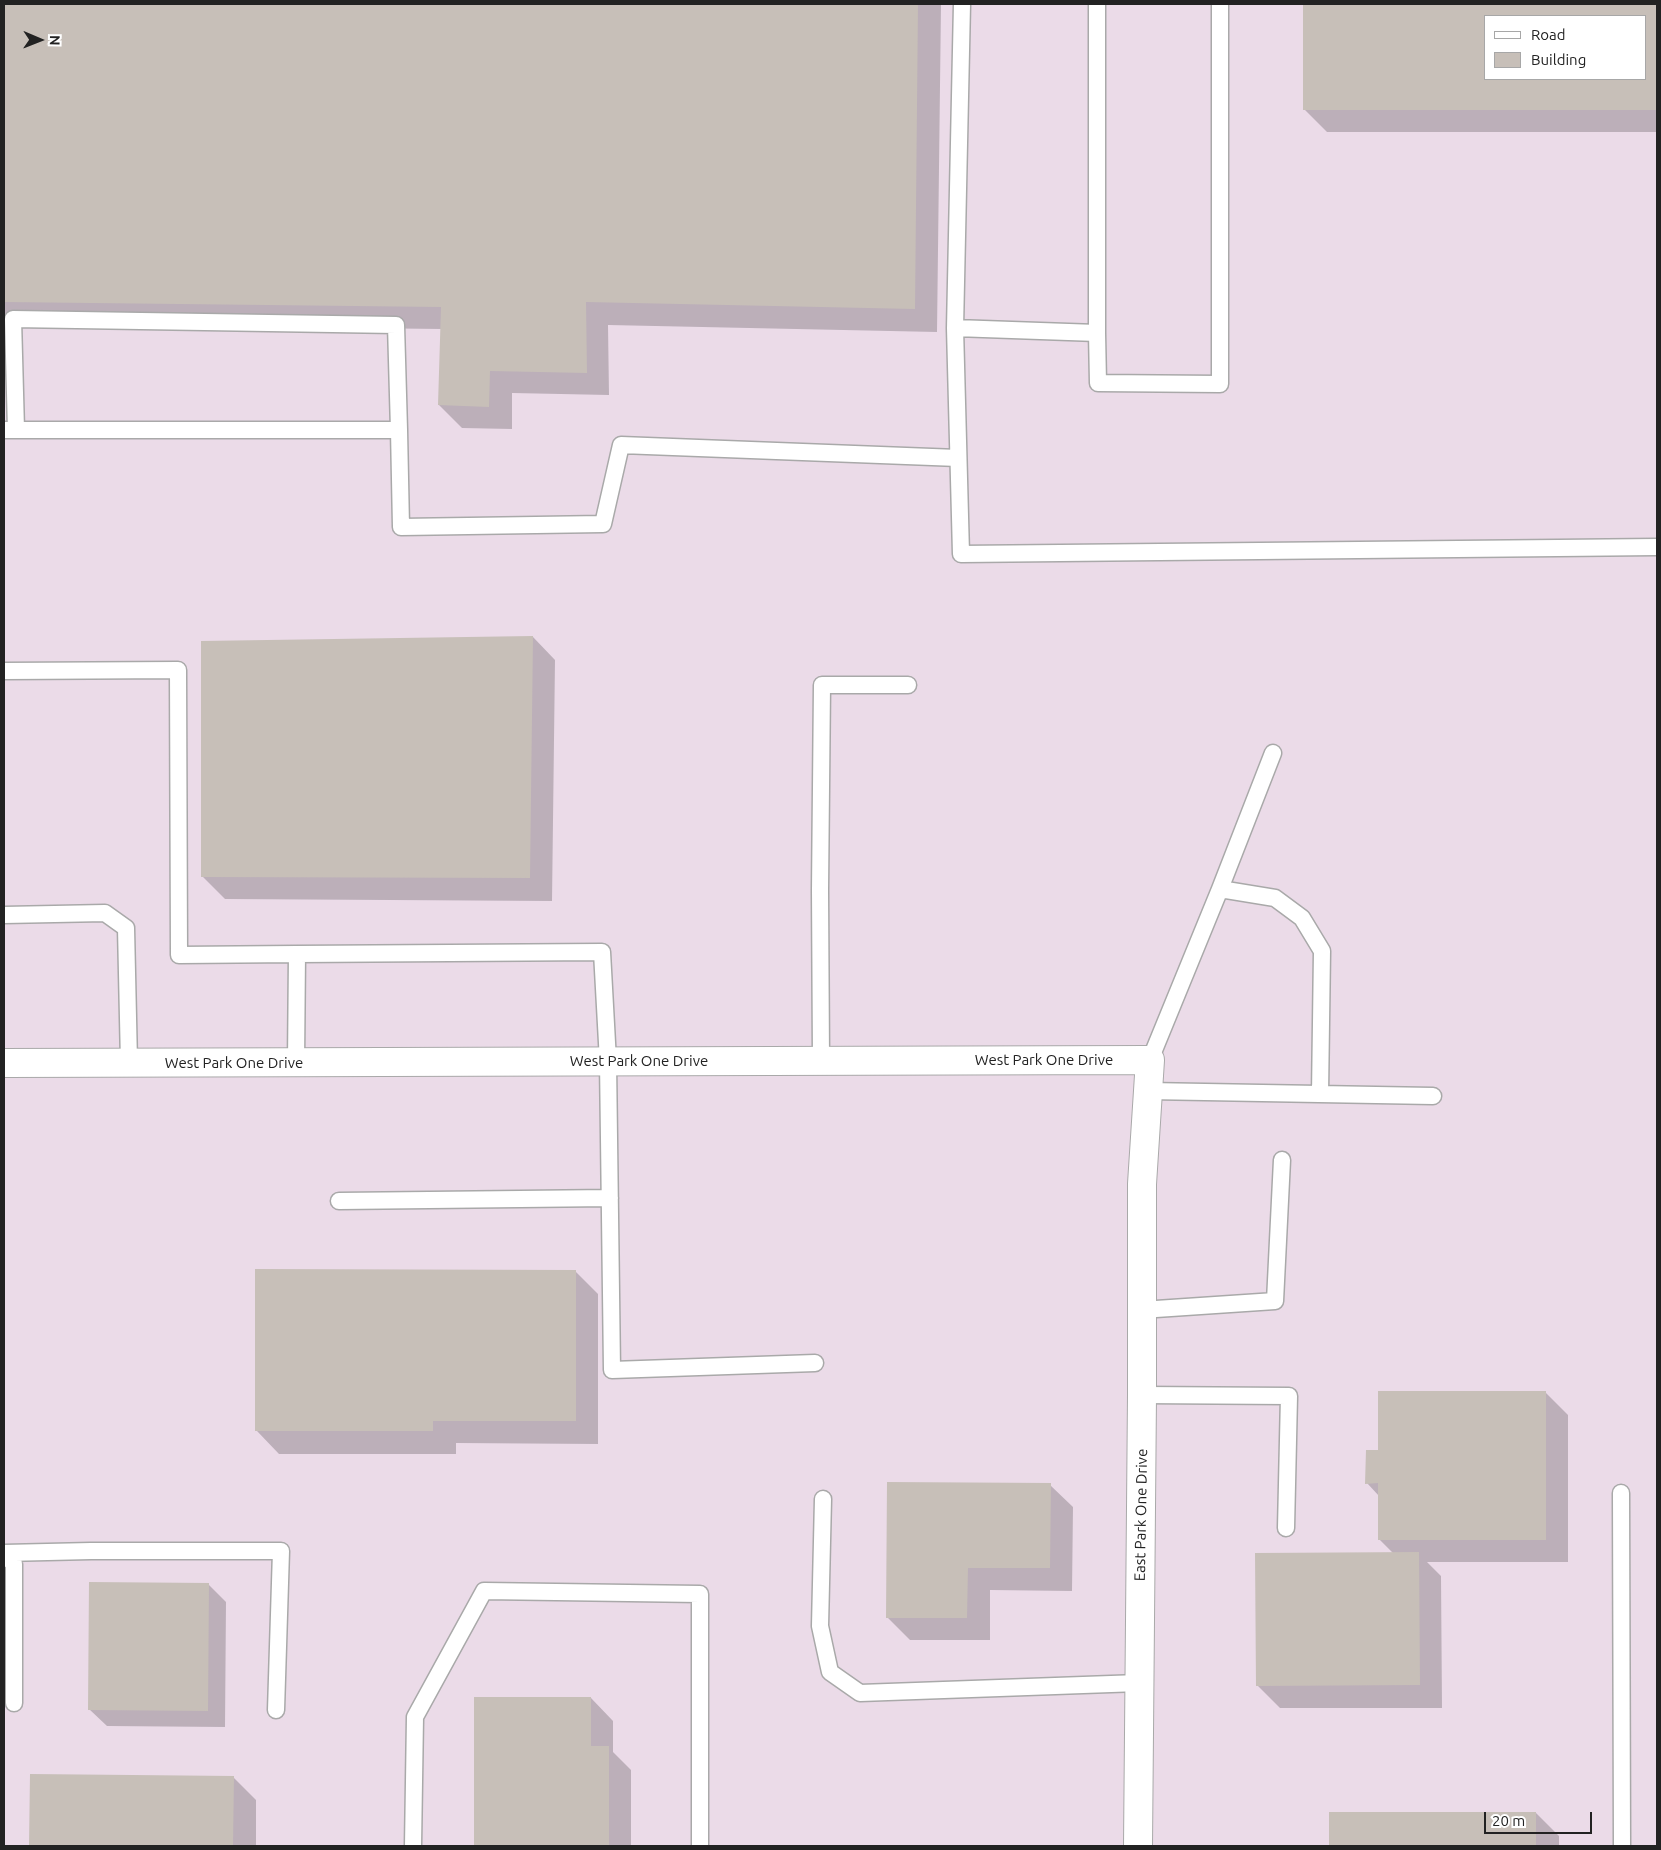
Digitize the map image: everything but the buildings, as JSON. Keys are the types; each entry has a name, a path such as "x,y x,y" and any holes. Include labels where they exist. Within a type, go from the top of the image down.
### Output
{"street":[{"name":"West Park One Drive","path":"4,1063 1150,1060"},
{"path":"1148,1091 1150,1060"},
{"name":"East Park One Drive","path":"1138,1846 1142,1184 1148,1091"}],"lane":[{"path":"962,4 955,328 961,554 1657,547"},
{"path":"1097,4 1098,383 1220,384 1220,4"},
{"path":"400,430 10,430 13,319 396,325 400,430 401,527 603,524 621,446 958,458"},
{"path":"955,328 1097,333"},
{"path":"4,672 178,670 179,954 602,952 608,1061 612,1370 815,1363"},
{"path":"821,1060 822,685 908,685"},
{"path":"1150,1060 1273,753"},
{"path":"1220,889 1275,898 1302,918 1322,951 1320,1094"},
{"path":"4,915 105,913 126,928 129,1063"},
{"path":"296,1062 297,954"},
{"path":"1148,1091 1433,1096"},
{"path":"1141,1310 1275,1301 1282,1160"},
{"path":"339,1201 610,1198"},
{"path":"1142,1395 1289,1396 1286,1528"},
{"path":"1621,1493 1622,1846"},
{"path":"823,1499 820,1626 830,1672 860,1693 1139,1683"},
{"path":"4,1554 91,1551 281,1551 276,1710"},
{"path":"4,1554 14,1564 14,1703"},
{"path":"413,1846 415,1717 484,1591 700,1594 700,1846"}],"shaded area":[{"path":"4,4 1657,4 1657,1846 4,1846"}]}
